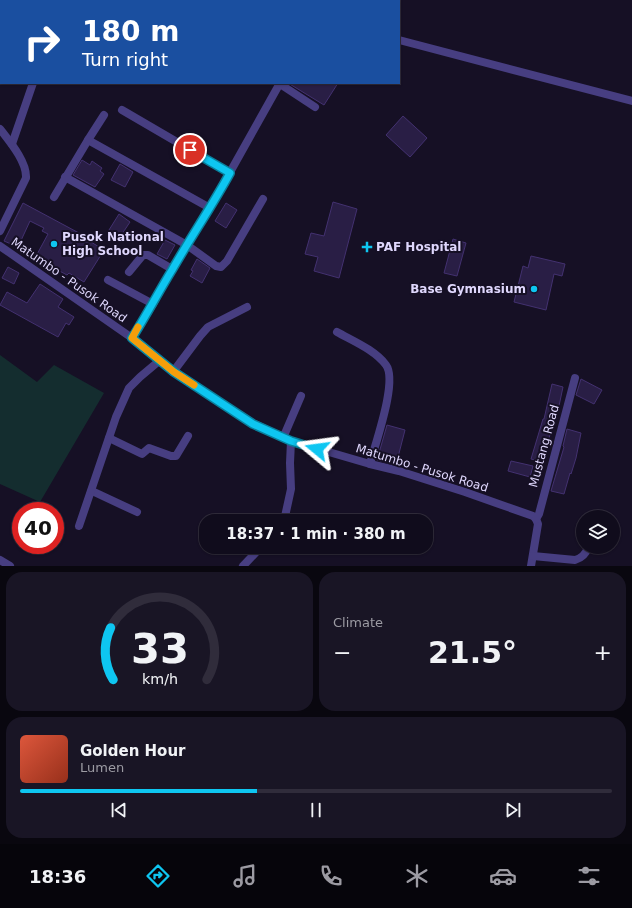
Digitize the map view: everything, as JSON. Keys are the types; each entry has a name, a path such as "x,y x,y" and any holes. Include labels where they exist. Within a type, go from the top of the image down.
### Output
{"street":[{"path":"400,40 632,101"},
{"path":"12,144 33,84"},
{"path":"132,338 172,269 210,208 279,84"},
{"path":"282,84 315,106"},
{"path":"122,110 230,173"},
{"path":"54,197 104,115"},
{"path":"0,129 12,144 26,172 26,178 0,231"},
{"path":"88,140 210,208"},
{"path":"65,177 187,245 216,266 221,267 227,261 263,199"},
{"name":"Matumbo - Pusok Road","path":"1,247 132,338 174,372 253,424 282,438 399,471 465,492 533,516 536,519"},
{"path":"129,272 143,255 148,255 172,269"},
{"path":"108,280 153,304"},
{"path":"174,372 208,327 247,307"},
{"path":"337,332 382,361 387,366 390,373 390,387 370,464"},
{"path":"79,526 92,492 116,417 129,388 159,361"},
{"name":"Mustang Road","path":"536,519 539,514 575,378"},
{"path":"282,438 301,396"},
{"path":"109,438 142,454 149,448 171,456 176,456 188,436"},
{"path":"286,514 291,489 291,441"},
{"path":"92,492 137,512"},
{"path":"531,566 538,524 536,519"},
{"path":"244,566 255,554"},
{"path":"533,556 575,560 581,558 584,554"},
{"path":"0,560 10,566"}],"green space":[{"path":"0,355 37,382 54,365 104,393 40,502 0,484"}],"building":[{"path":"290,84 337,84 324,105"},
{"path":"403,116 427,138 410,157 386,135"},
{"path":"82,160 90,165 92,161 102,168 100,171 104,174 95,187 73,175"},
{"path":"120,164 133,172 125,187 111,180"},
{"path":"333,202 357,209 339,278 314,271 318,257 305,254 311,233 324,236"},
{"name":"Pusok National High School","path":"23,203 92,240 91,242 104,250 84,282 69,273 67,275 35,258 48,234 42,231 44,228 30,221 18,247 4,241"},
{"path":"226,203 237,210 226,228 215,221"},
{"path":"119,214 130,222 120,237 109,230"},
{"path":"453,239 466,243 457,276 444,273"},
{"path":"165,240 175,245 167,259 157,254"},
{"name":"Base Gymnasium","path":"531,256 565,264 562,276 554,274 546,310 514,302 523,266 528,268"},
{"path":"197,259 210,268 202,283 190,276 193,271 191,270"},
{"path":"8,267 19,273 14,284 2,278"},
{"path":"40,284 63,299 58,307 74,317 69,325 66,323 58,337 0,305 7,292 27,303"},
{"path":"581,379 602,390 594,404 576,395"},
{"path":"552,384 563,387 556,420 554,419 543,462 531,459 544,419"},
{"path":"387,425 405,430 396,465 377,460"},
{"path":"567,429 581,433 576,458 564,494 551,491 564,447"},
{"path":"511,461 533,466 530,477 508,471"}],"slow traffic":[{"path":"138,327 132,338 159,361 194,385"}],"place":[{"name":"Pusok National High School","path":"54,244"},
{"name":"PAF Hospital","path":"367,247"},
{"name":"Base Gymnasium","path":"534,289"}],"route":[{"path":"190,150 230,173 132,338 174,372 253,424 291,441 317,449"}]}
